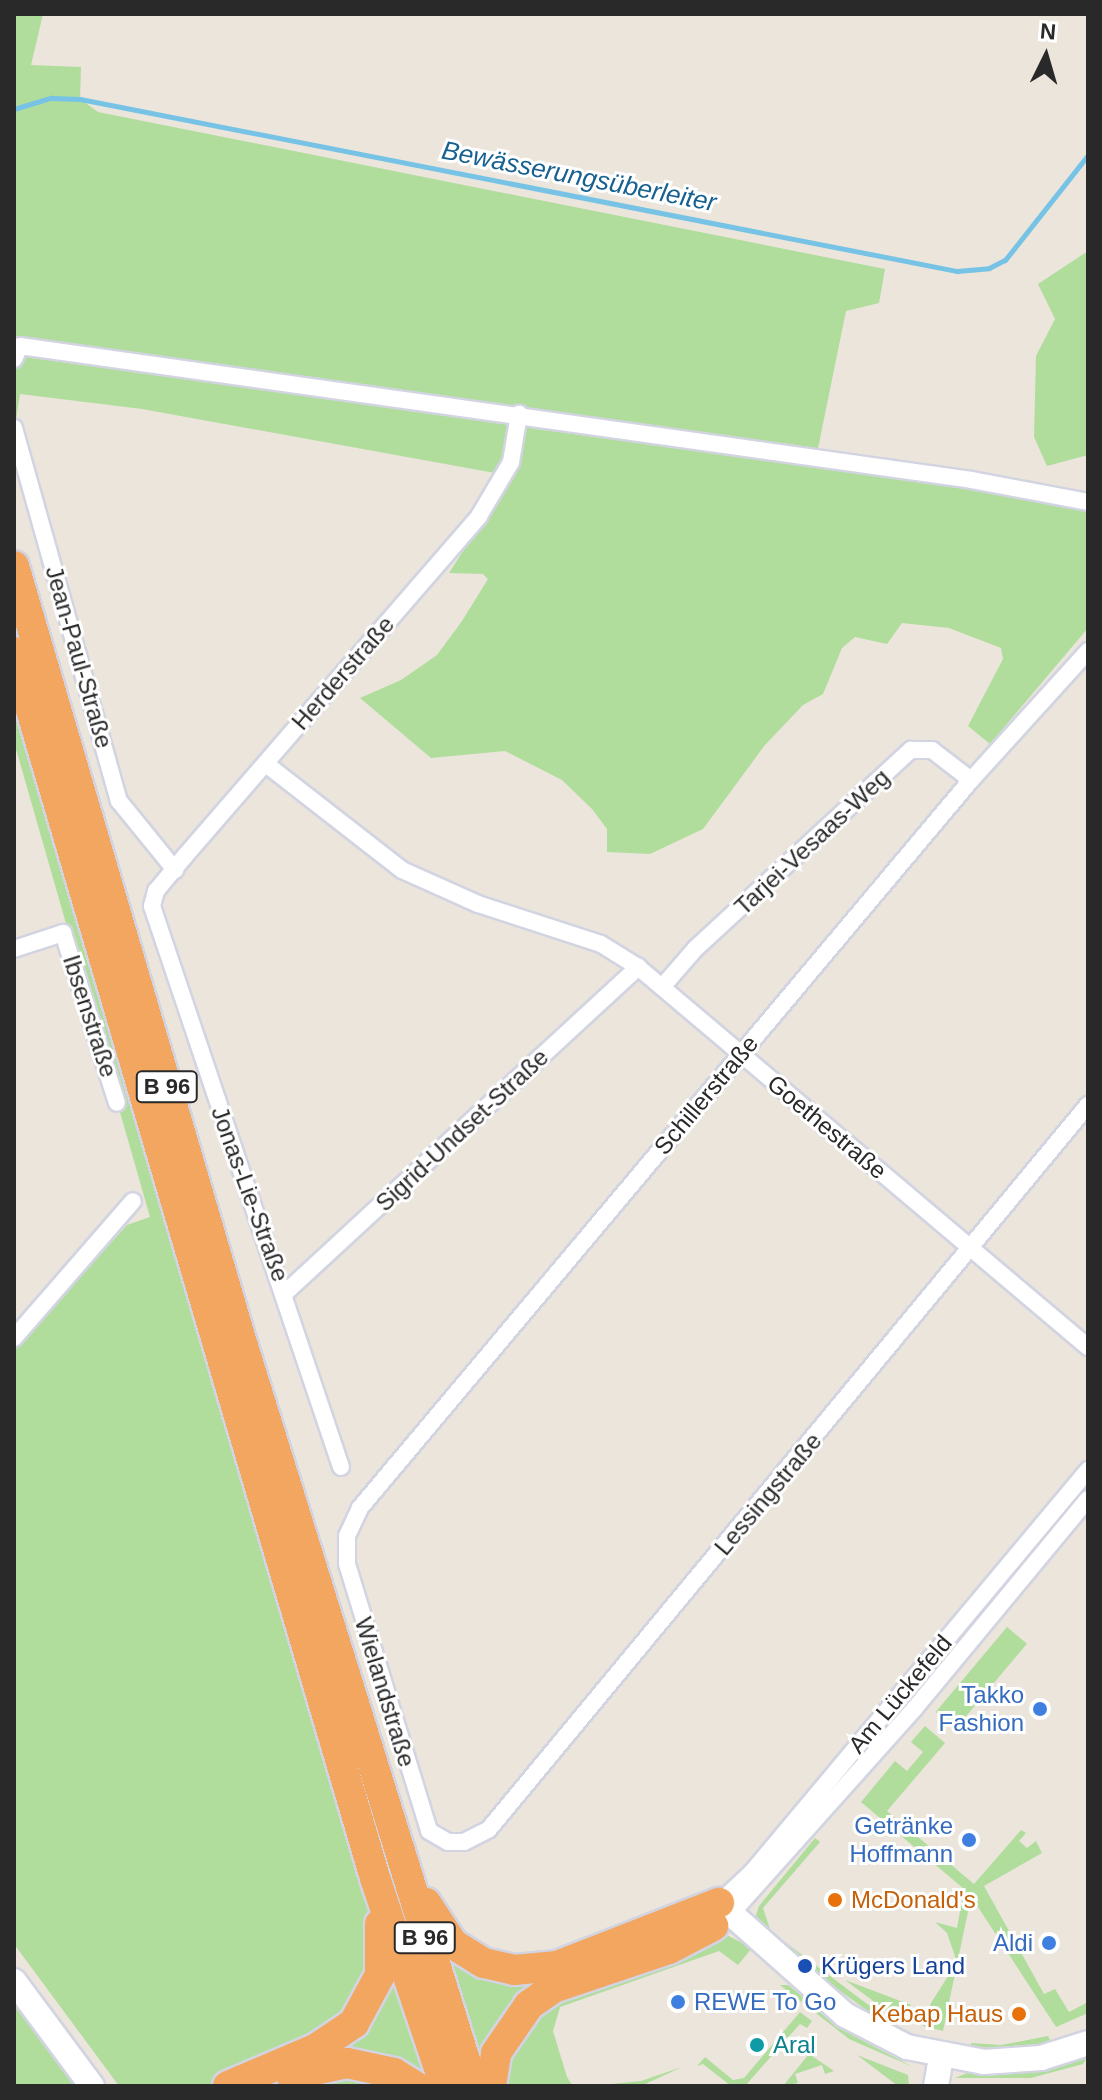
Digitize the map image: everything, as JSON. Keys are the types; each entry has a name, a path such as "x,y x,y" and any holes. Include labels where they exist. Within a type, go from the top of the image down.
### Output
{"highway":[{"name":"B 96","path":"14,566 379,1790 473,2086"},
{"name":"B 96","path":"14,652 375,1878 445,2086"},
{"path":"379,1790 430,1914 453,1944 484,1963 514,1970 557,1966 724,1909"},
{"path":"228,2086 336,2038 368,2003 381,1959 375,1878"},
{"path":"491,2086 496,2053 512,2024 541,1997 669,1949 724,1909"},
{"path":"264,2086 347,2063 394,2073 415,2086"}],"street":[{"path":"17,352 519,414 972,480 1088,502"},
{"name":"Herderstraße","path":"155,922 152,906 156,891 479,516 511,462 519,414"},
{"name":"Jean-Paul-Straße","path":"14,428 119,801 175,870"},
{"name":"Schillerstraße","path":"346,1553 347,1536 371,1493 971,780 1088,651"},
{"name":"Tarjei-Vesaas-Weg","path":"663,986 695,949 911,750 932,750 971,780"},
{"name":"Goethestraße","path":"266,764 402,870 478,904 601,944 638,967 1088,1347"},
{"name":"Jonas-Lie-Straße","path":"155,922 285,1293 341,1467"},
{"name":"Ibsenstraße","path":"14,949 63,933 117,1103"},
{"name":"Sigrid-Undset-Straße","path":"285,1293 638,967"},
{"name":"Lessingstraße","path":"429,1831 448,1842 464,1842 489,1829 1088,1105"},
{"path":"14,1338 133,1201"},
{"name":"Am Lückefeld","path":"724,1909 1088,1470"},
{"name":"Am Lückefeld","path":"724,1909 906,1719 1088,1499"},
{"name":"Wielandstraße","path":"346,1553 429,1831"},
{"path":"724,1909 845,2015 890,2040 941,2057 1017,2061 1088,2043"},
{"path":"14,1981 92,2086"},
{"path":"936,2086 941,2057"}],"green space":[{"path":"14,14 43,14 31,65 81,67 80,99 98,112 885,269 879,303 846,311 815,463 1088,510 1088,628 990,744 968,726 1003,659 1001,648 949,628 902,623 887,644 855,637 842,648 823,694 803,705 765,745 703,829 650,854 607,852 607,829 592,809 562,780 505,751 431,758 360,698 401,680 437,655 462,621 488,579 483,574 449,573 511,476 142,409 20,394 14,433"},
{"path":"1088,251 1088,455 1047,466 1034,437 1036,356 1055,319 1038,284"},
{"path":"14,708 374,1925 376,1953 342,2025 216,2086 119,2086 14,1944 14,1351 127,1225 150,1217 14,742"},
{"path":"1007,1627 1027,1644 956,1729 936,1712"},
{"path":"925,1726 945,1743 887,1811 974,1884 1021,1830 1026,1833 1019,1841 1027,1848 1036,1841 1042,1853 984,1886 1044,1994 1055,1989 1069,2012 1088,2002 1088,2013 1056,2027 976,1904 969,1907 943,2031 923,2026 931,2003 957,1962 947,1933 935,1922 957,1928 964,1889 861,1802 895,1761 907,1771 923,1752 911,1742"},
{"path":"815,1838 820,1842 763,1908 770,1929 763,1935 755,1918 759,1906"},
{"path":"723,1933 752,1948 738,1965 719,1951 560,2007 553,2031 567,2077 572,2085 591,2086 497,2086 527,2014"},
{"path":"777,1936 883,2016 880,2020 773,1942"},
{"path":"438,1937 571,1971 484,2076"},
{"path":"388,1962 431,2086 319,2054"},
{"path":"845,1980 911,2005 906,2019 888,2012"},
{"path":"780,1985 788,1985 852,2035 913,2067 849,2039"},
{"path":"14,1994 82,2086 14,2086"},
{"path":"800,2012 812,2021 807,2028 800,2024 745,2086 731,2086 703,2064 697,2066 705,2057 733,2080 744,2078"},
{"path":"1048,2036 1051,2042 1035,2045 971,2048 971,2043 1001,2045"},
{"path":"809,2054 834,2071 825,2074 822,2065 795,2074 798,2083 783,2086"},
{"path":"857,2055 908,2075 909,2086 898,2086"},
{"path":"1088,2056 1083,2064 1031,2078 955,2078 972,2071 984,2071 984,2075 1032,2072"},
{"path":"682,2067 641,2086 592,2086 641,2081"},
{"path":"320,2073 403,2086 281,2086"}],"waterway":[{"name":"Bewässerungsüberleiter","path":"14,109 51,98 80,99 957,271 989,268 1005,260 1088,155"}],"place":[{"name":"Takko Fashion","path":"1040,1709"},
{"name":"Getränke Hoffmann","path":"969,1840"},
{"name":"McDonald's","path":"835,1900"},
{"name":"Aldi","path":"1049,1943"},
{"name":"Krügers Land","path":"805,1966"},
{"name":"REWE To Go","path":"678,2002"},
{"name":"Kebap Haus","path":"1019,2014"},
{"name":"Aral","path":"757,2045"}]}
